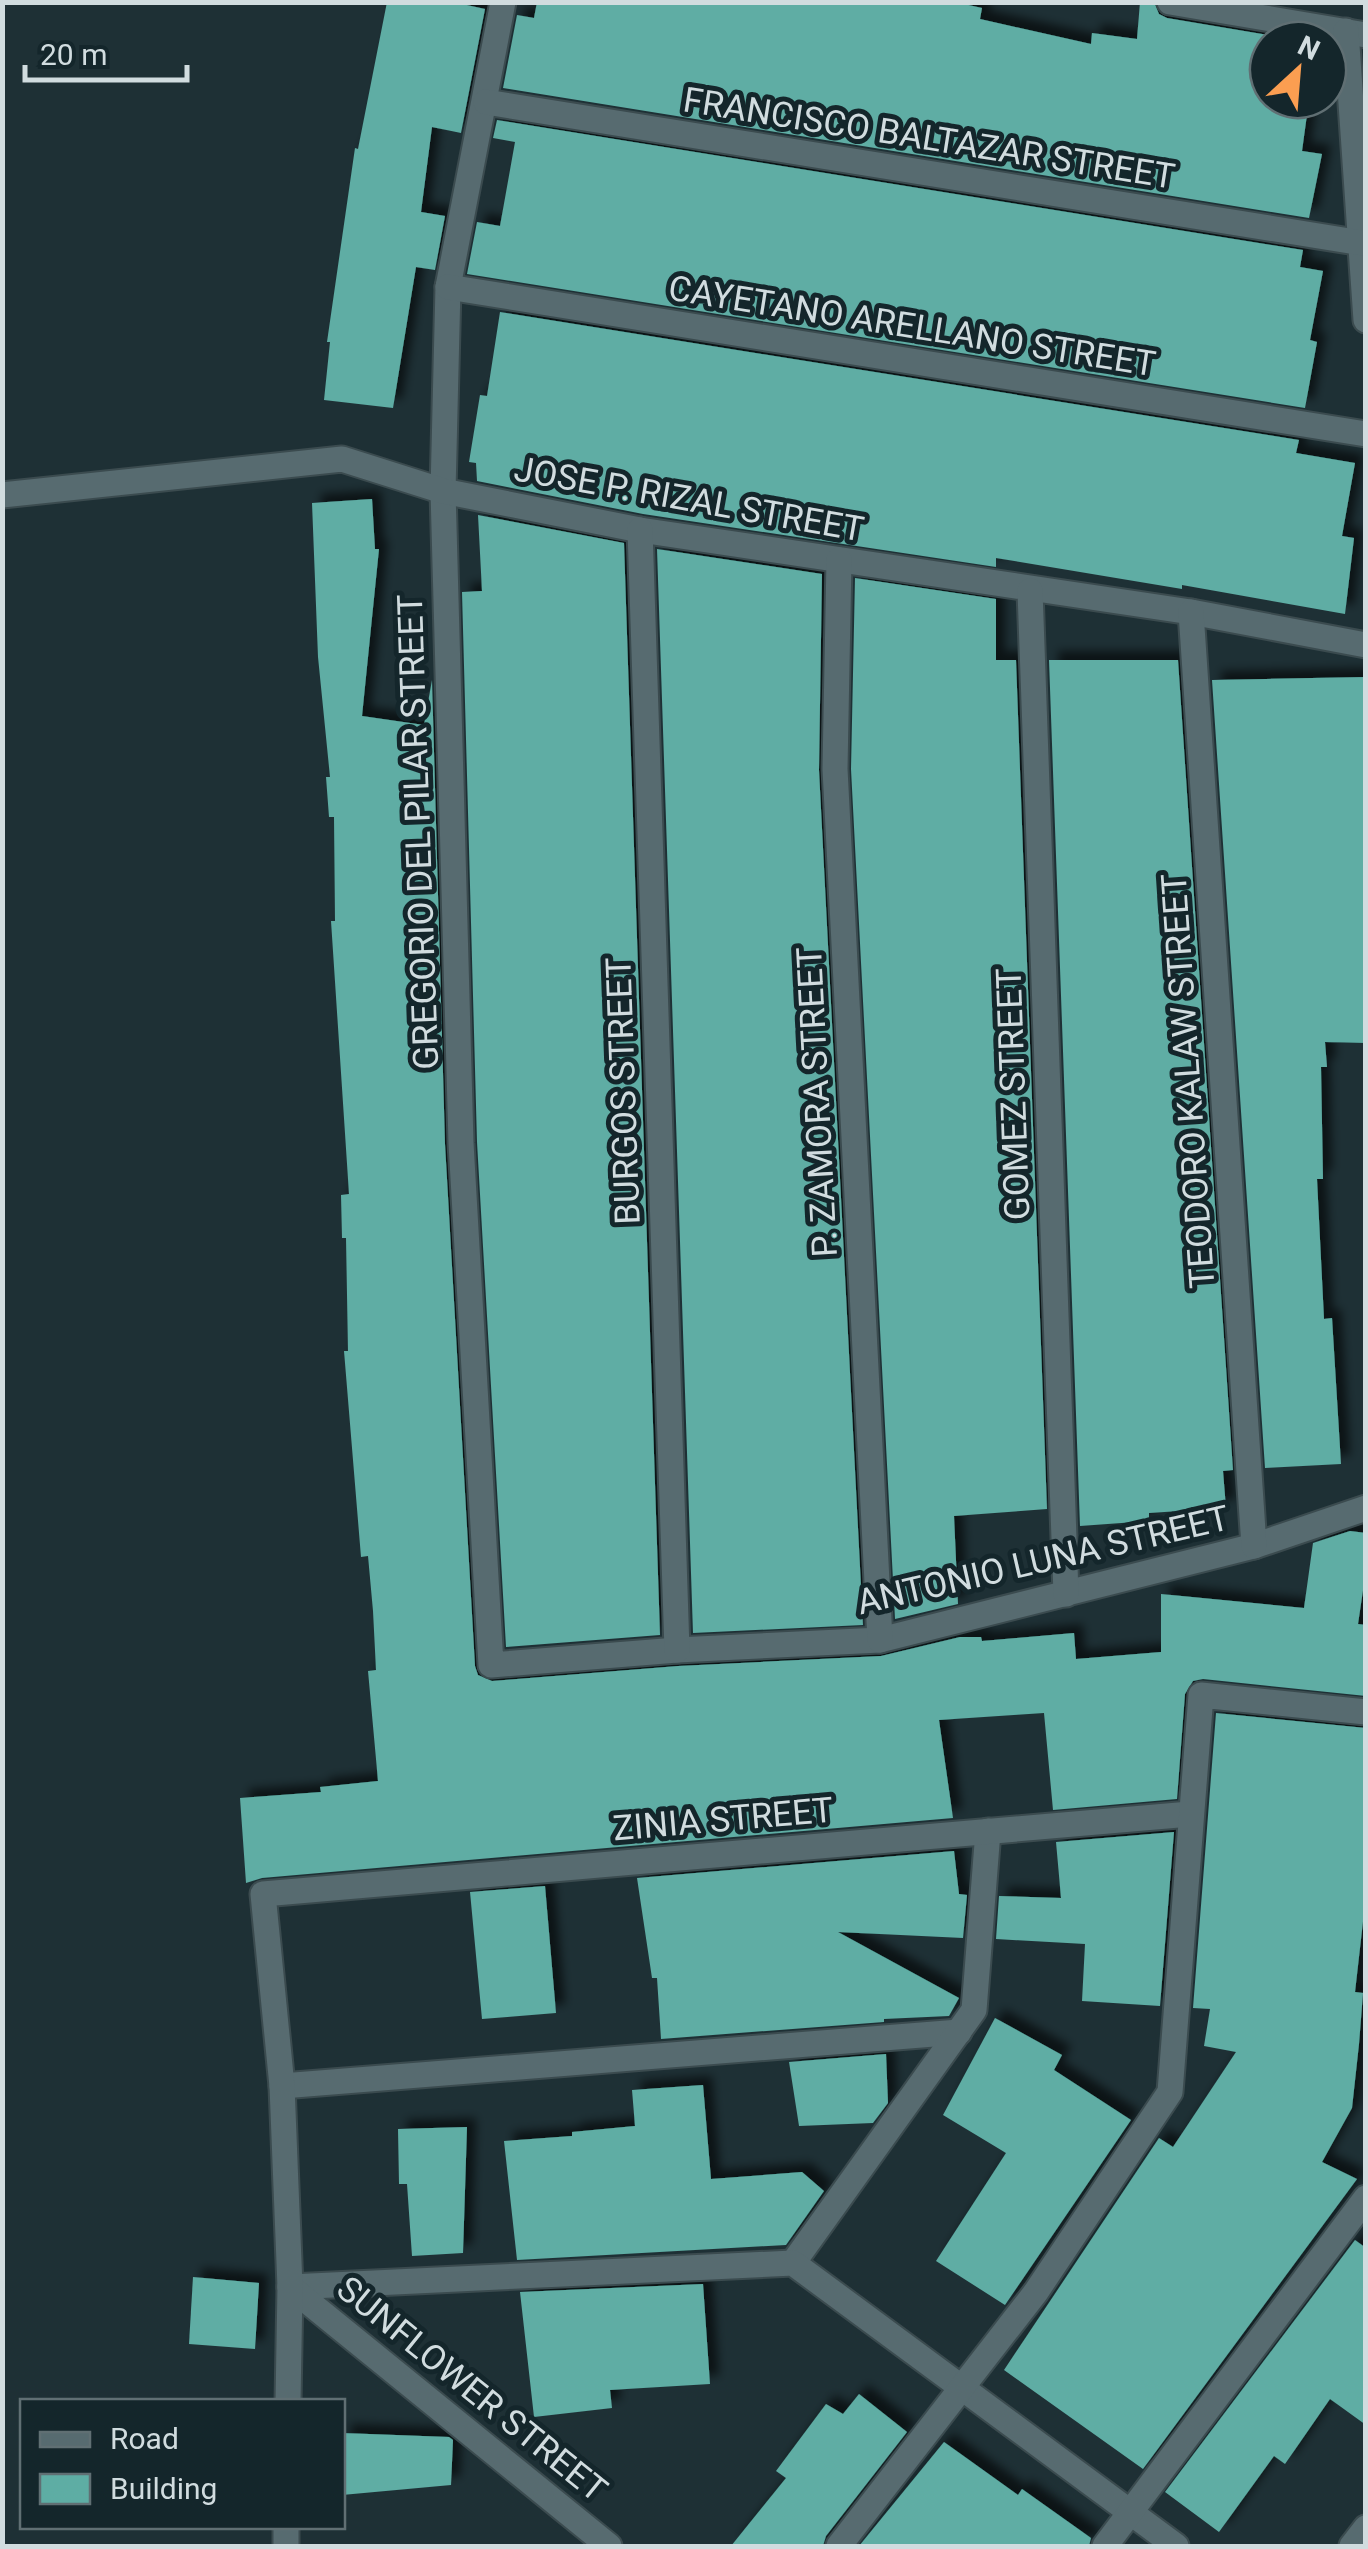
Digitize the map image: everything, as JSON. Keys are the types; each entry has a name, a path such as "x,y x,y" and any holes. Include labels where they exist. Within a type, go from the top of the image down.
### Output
{"street":[{"name":"GREGORIO DEL PILAR STREET","path":"491,1665 461,1143 443,491 448,287 503,2"},
{"path":"1170,2 1356,33 1366,320"},
{"name":"FRANCISCO BALTAZAR STREET","path":"486,102 1362,243"},
{"name":"CAYETANO ARELLANO STREET","path":"448,287 1366,434"},
{"name":"JOSE P. RIZAL STREET","path":"2,495 342,459 443,491 640,530 1191,612 1366,645"},
{"name":"BURGOS STREET","path":"640,530 677,1650"},
{"name":"P. ZAMORA STREET","path":"839,560 835,769 880,1640"},
{"name":"GOMEZ STREET","path":"1030,591 1066,1594"},
{"name":"TEODORO KALAW STREET","path":"1191,612 1254,1546"},
{"name":"ANTONIO LUNA STREET","path":"491,1665 677,1650 880,1640 1254,1546 1366,1508"},
{"path":"839,2546 1036,2292 1170,2092 1202,1695 1366,1712"},
{"name":"ZINIA STREET","path":"282,2086 262,1894 1190,1814"},
{"path":"793,2263 974,2010 988,1831"},
{"path":"288,2399 290,2287 282,2086 959,2032"},
{"path":"1105,2546 1366,2198"},
{"path":"290,2287 793,2263 1176,2546"},
{"name":"SUNFLOWER STREET","path":"290,2287 609,2546"},
{"path":"1352,2546 1366,2528"}],"building":[{"path":"387,2 453,2 485,9 461,133 432,127 421,212 445,216 435,270 416,267 393,408 324,400 327,342 355,148 358,149"},
{"path":"537,2 955,2 982,8 980,19 1091,44 1092,33 1137,39 1140,2 1154,2 1159,14 1167,18 1248,32 1248,120 1306,120 1302,151 1322,154 1309,218 503,88 517,15 534,18"},
{"path":"497,120 1303,250 1300,267 1323,271 1310,340 1317,342 1305,408 467,274 477,222 500,226 515,142 493,138"},
{"path":"500,312 1299,440 1296,453 1355,463 1342,536 1354,538 1345,614 996,558 996,567 643,514 477,481 476,463 469,462 480,395 487,396"},
{"path":"372,499 375,549 379,549 362,716 424,725 432,680 445,1144 478,1675 492,1681 678,1666 881,1656 960,1637 981,1637 982,1641 1074,1633 1076,1659 1161,1652 1161,1594 1304,1608 1313,1543 1350,1531 1366,1533 1366,1570 1358,1624 1366,1625 1366,1696 1193,1681 1185,1694 1177,1799 1053,1810 1044,1713 939,1720 953,1818 262,1878 246,1883 240,1798 321,1792 320,1787 378,1781 368,1671 376,1670 373,1611 368,1556 361,1557 344,1351 348,1351 346,1238 342,1238 341,1195 349,1194 331,921 335,921 334,817 329,817 326,777 330,777 318,657 312,503"},
{"path":"478,515 624,543 660,1635 506,1647 477,1142 462,592 482,591"},
{"path":"657,549 822,574 819,770 863,1625 693,1633"},
{"path":"855,578 996,599 996,660 1016,660 1047,1509 954,1516 958,1604 895,1619 851,769"},
{"path":"1049,660 1178,660 1233,1470 1223,1471 1226,1508 1149,1513 1149,1521 1080,1526"},
{"path":"1366,677 1366,1043 1325,1042 1327,1067 1321,1067 1323,1179 1317,1179 1324,1319 1332,1318 1341,1464 1265,1468 1212,680"},
{"path":"1216,1713 1366,1728 1366,1895 1355,1992 1363,1993 1359,2044 1352,2108 1322,2162 1357,2179 1143,2469 1004,2370 1159,2138 1173,2147 1236,2052 1204,2046 1210,2009 1193,2008"},
{"path":"1174,1832 1160,2006 1082,2001 1085,1944 996,1939 999,1896 1061,1898 1056,1842"},
{"path":"954,1851 959,1894 967,1895 963,1938 838,1932 959,1998 949,2016 661,2039 657,1978 652,1978 637,1878"},
{"path":"545,1886 556,2013 482,2019 470,1892"},
{"path":"995,2018 1062,2055 1054,2070 1131,2120 1005,2305 936,2261 1006,2153 943,2115"},
{"path":"886,2054 888,2103 873,2123 799,2126 789,2062"},
{"path":"703,2085 711,2179 802,2172 824,2191 786,2245 517,2260 504,2141 635,2126 632,2090"},
{"path":"467,2127 463,2253 412,2256 407,2184 399,2184 398,2129"},
{"path":"1355,2240 1366,2248 1366,2425 1330,2399 1285,2464 1274,2456 1219,2532 1165,2492"},
{"path":"193,2277 259,2283 255,2349 189,2344"},
{"path":"703,2284 710,2384 610,2390 612,2408 534,2417 520,2292"},
{"path":"859,2394 907,2432 826,2536 823,2546 731,2546 786,2478 776,2471 826,2404 843,2414"},
{"path":"345,2433 449,2437 453,2440 451,2485 345,2495"},
{"path":"944,2442 1018,2495 1022,2489 1091,2538 1089,2546 859,2546"}]}
